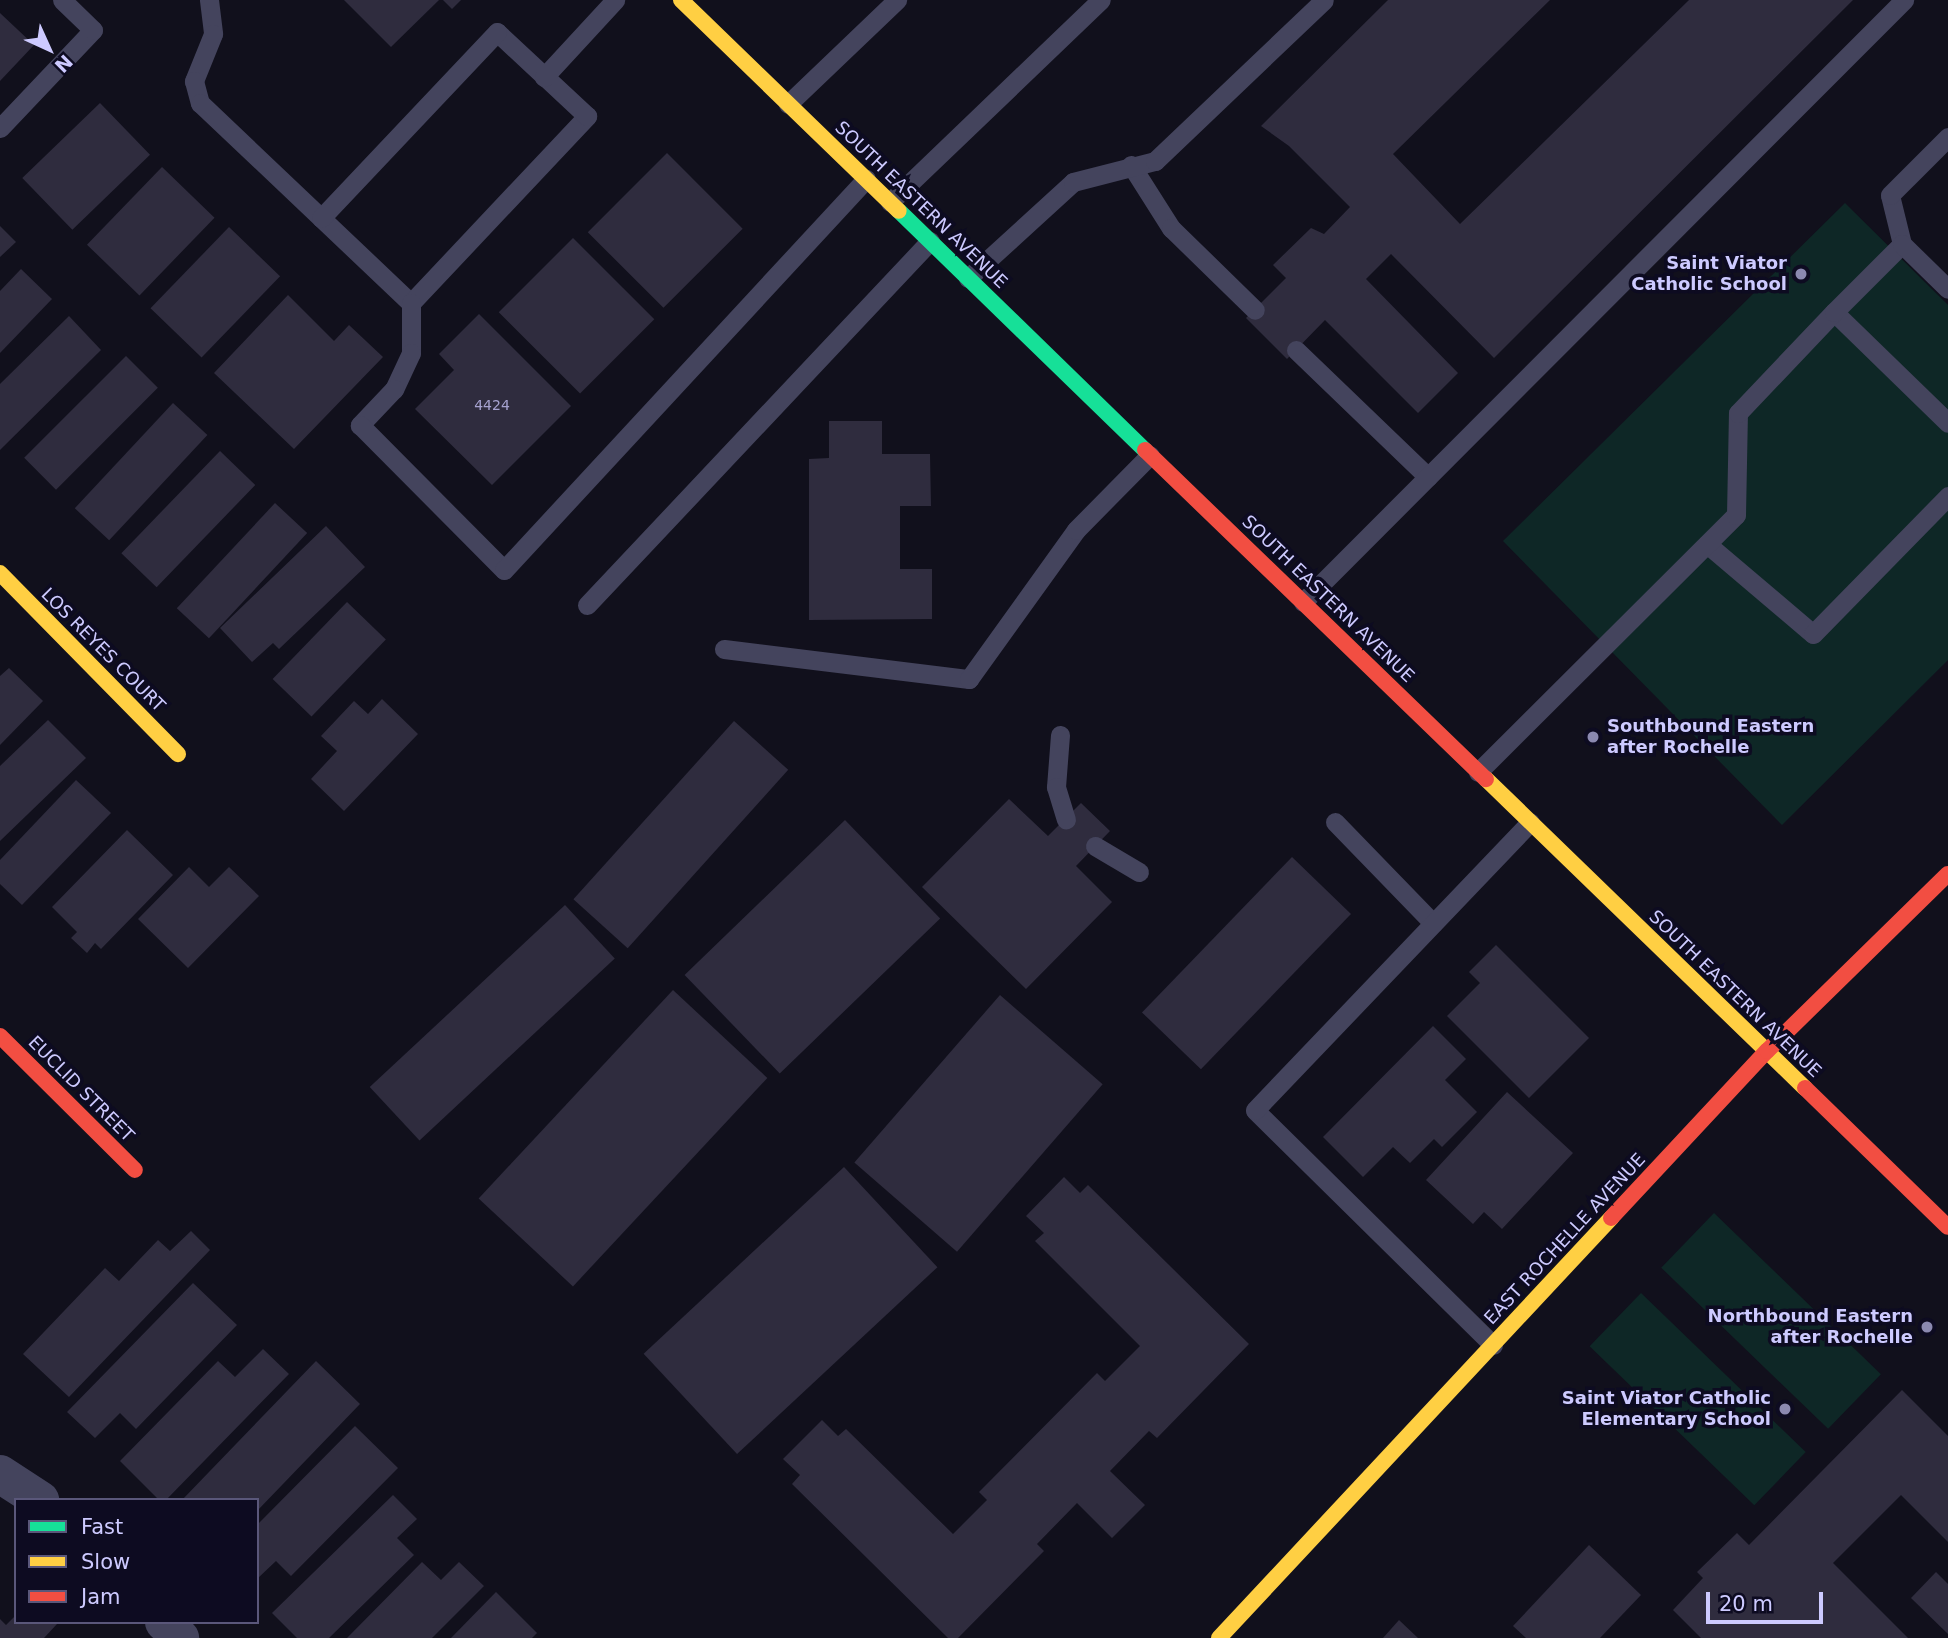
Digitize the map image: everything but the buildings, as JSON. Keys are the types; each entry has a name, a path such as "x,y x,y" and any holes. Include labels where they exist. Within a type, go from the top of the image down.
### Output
{"main road":[{"name":"SOUTH EASTERN AVENUE","path":"681,0 1948,1227"},
{"name":"LOS REYES COURT","path":"0,573 178,754"},
{"name":"EAST ROCHELLE AVENUE","path":"1219,1638 1767,1051 1948,874"},
{"name":"EUCLID STREET","path":"0,1037 135,1170"}],"street":[{"path":"0,1474 37,1498"},
{"path":"166,1624 180,1638"}],"lane":[{"path":"0,128 93,30 62,0"},
{"path":"209,0 213,34 194,81 200,103 411,303"},
{"path":"544,77 615,0"},
{"path":"788,104 897,0"},
{"path":"890,202 1101,0"},
{"path":"968,278 1073,182 1155,161 1324,0"},
{"path":"1303,602 1904,0"},
{"path":"321,218 497,32 587,116 411,303 411,353 394,389 360,425 504,570 866,179"},
{"path":"1948,137 1890,195 1902,244 1948,289"},
{"path":"1131,165 1171,228 1255,310"},
{"path":"587,605 930,241"},
{"path":"1478,772 1736,515 1738,413 1902,244"},
{"path":"1834,312 1948,423"},
{"path":"1296,350 1428,477"},
{"path":"724,649 969,679 1076,530 1150,455"},
{"path":"1707,544 1813,634 1948,496"},
{"path":"1060,735 1056,787 1066,818"},
{"path":"1335,822 1433,923"},
{"path":"1493,1345 1255,1110 1530,822"},
{"path":"1096,846 1139,872"}],"green space":[{"path":"1845,203 1948,305 1948,660 1782,825 1503,541"},
{"path":"1714,1213 1881,1374 1828,1429 1661,1268"},
{"path":"1641,1293 1806,1452 1754,1505 1590,1346"}],"traffic: fast":[{"path":"899,211 1145,450"}],"traffic: slow":[{"path":"681,0 899,211"},
{"path":"0,573 178,754"},
{"path":"1486,779 1805,1088"},
{"path":"1219,1638 1611,1218"}],"traffic: jam":[{"path":"1145,450 1486,779"},
{"path":"1611,1218 1767,1051 1948,874"},
{"path":"0,1036 135,1170"},
{"path":"1805,1088 1948,1227"}],"place":[{"name":"Saint Viator Catholic School","path":"1801,274"},
{"name":"Southbound Eastern after Rochelle","path":"1593,737"},
{"name":"Northbound Eastern after Rochelle","path":"1927,1327"},
{"name":"Saint Viator Catholic Elementary School","path":"1785,1409"}]}
